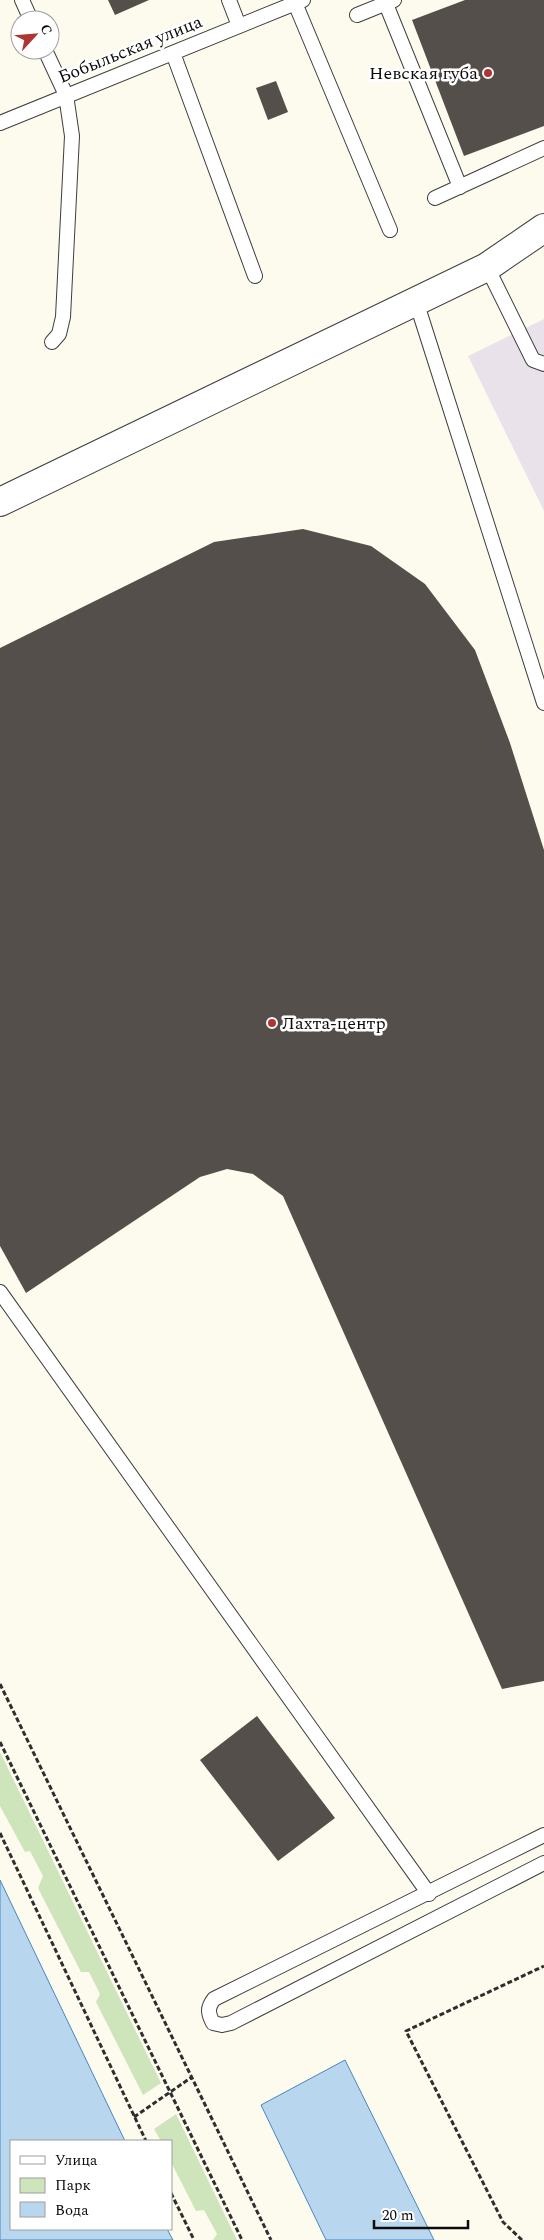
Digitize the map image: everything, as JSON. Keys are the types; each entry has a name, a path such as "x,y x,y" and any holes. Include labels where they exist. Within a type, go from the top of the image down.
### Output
{"street":[{"path":"0,502 486,267 544,228"}],"lane":[{"path":"228,0 239,26"},
{"path":"299,2 390,230"},
{"name":"Бобыльская улица","path":"0,123 299,2"},
{"path":"358,15 391,2 460,187"},
{"path":"173,53 255,276"},
{"path":"50,60 66,95 72,136 65,290 61,326 52,342"},
{"path":"436,198 544,148"},
{"path":"486,267 533,360 544,364"},
{"path":"416,301 544,703"},
{"path":"0,1292 429,1894"},
{"path":"544,1834 429,1894 214,1999 208,2006 208,2014 213,2023 222,2025 230,2023 544,1863"}],"path":[{"path":"0,1684 271,2240"},
{"path":"0,1742 242,2240"},
{"path":"0,1833 146,2140"},
{"path":"522,2240 503,2222 406,2031 544,1966"},
{"path":"134,2116 192,2077"},
{"path":"172,2195 194,2240"}],"shaded area":[{"path":"544,319 544,511 468,356"}],"green space":[{"path":"0,1752 161,2083 143,2095 96,2002 100,1994 89,1972 81,1972 38,1888 43,1876 30,1851 25,1852 0,1806"},
{"path":"176,2114 237,2240 213,2240 217,2234 204,2210 196,2211 172,2164 172,2140 160,2140 154,2129"}],"water":[{"path":"0,1880 125,2140 10,2140 10,2230 168,2230 173,2240 0,2240"},
{"path":"345,2060 434,2240 326,2240 261,2105"}],"building":[{"path":"108,0 149,0 115,15"},
{"name":"Невская губа","path":"465,0 544,0 544,126 464,156 412,20"},
{"path":"276,81 288,112 268,120 256,88"},
{"path":"303,529 371,546 425,584 475,650 510,743 544,850 544,1681 502,1689 283,1196 253,1174 227,1169 200,1177 26,1293 0,1246 0,648 214,542"},
{"path":"257,1716 335,1818 278,1861 200,1760"}],"place":[{"name":"Невская губа","path":"488,73"},
{"name":"Лахта-центр","path":"272,1023"}]}
